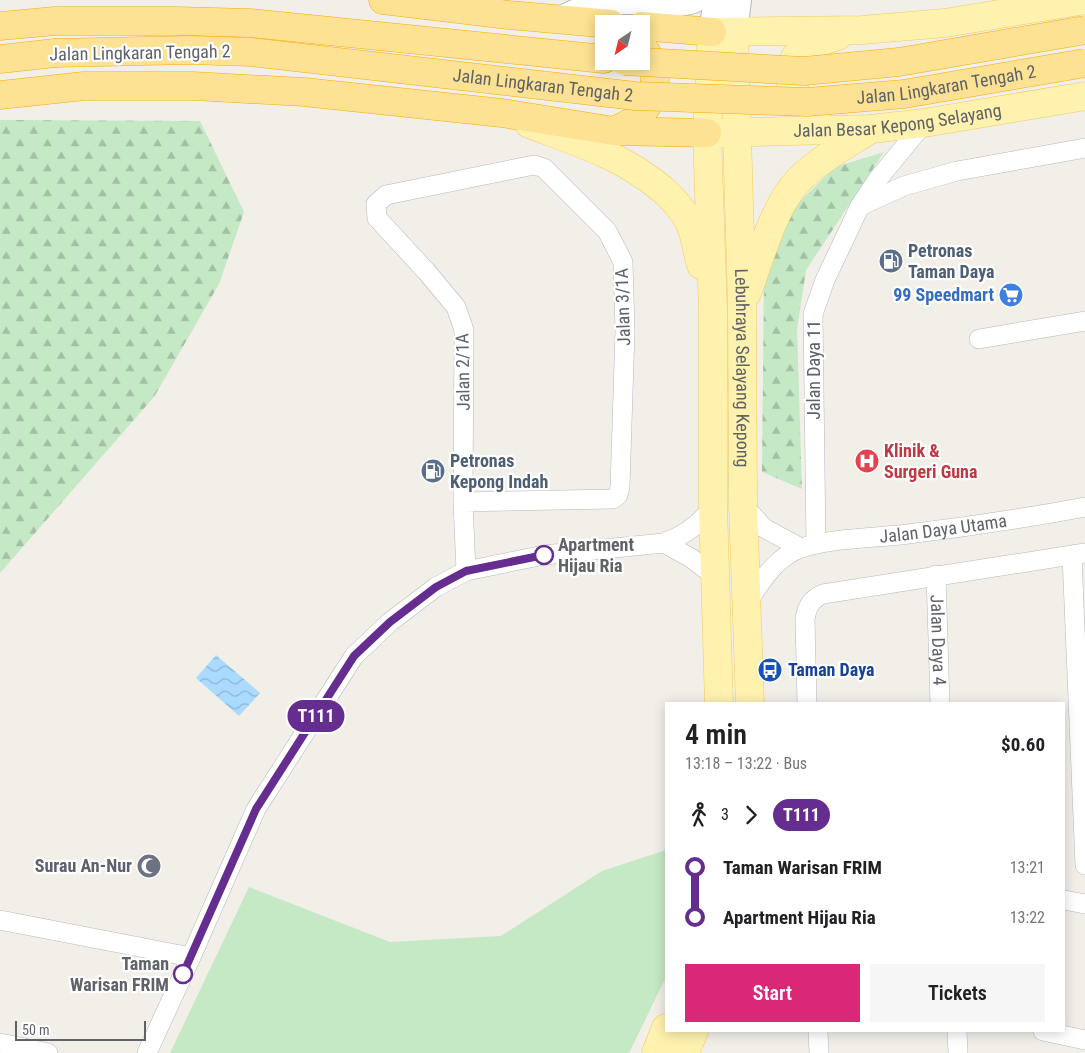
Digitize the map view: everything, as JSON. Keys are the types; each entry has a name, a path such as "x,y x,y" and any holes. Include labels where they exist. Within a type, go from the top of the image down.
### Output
{"highway":[{"path":"383,0 595,23"},
{"name":"Jalan Lingkaran Tengah 2","path":"0,26 55,21 250,22 595,58"},
{"path":"650,27 723,32"},
{"name":"Jalan Lingkaran Tengah 2","path":"650,62 804,71 899,62 1085,30"},
{"name":"Jalan Lingkaran Tengah 2","path":"0,58 56,53 189,50 251,52 635,96 807,102 904,94 1085,62"},
{"path":"614,131 639,117 648,105 655,88 656,76 650,57"},
{"path":"0,95 84,86 193,86 304,92 502,114 614,131 707,133"}],"main road":[{"path":"723,32 862,30 945,23 1085,0"},
{"path":"742,306 772,226 785,200 797,182 859,129 805,105 793,90 789,73 795,57 809,47 828,39 862,30"},
{"name":"Lebuhraya Selayang Kepong","path":"723,32 737,133 742,306 743,506 750,702"},
{"name":"Lebuhraya Selayang Kepong","path":"718,702 713,310 707,133 723,32"},
{"name":"Jalan Besar Kepong Selayang","path":"707,133 859,129 924,122 1085,96"},
{"path":"502,114 608,154 633,167 675,201 689,221 713,310"},
{"path":"656,1053 665,1030"},
{"path":"685,1053 694,1032"}],"street":[{"path":"562,19 586,7 612,2 693,0"},
{"path":"717,0 723,32"},
{"path":"723,32 738,0"},
{"name":"Jalan Daya 11","path":"809,546 813,314 825,280 860,206 878,179 924,122"},
{"path":"860,206 904,186 957,171 1085,148"},
{"name":"Jalan 3/1A","path":"376,204 386,196 534,165 544,168 607,231 623,262 625,331 620,487 618,495 613,500 464,502"},
{"name":"Jalan 2/1A","path":"376,204 377,218 456,307 464,330 466,571"},
{"path":"979,339 1085,321"},
{"path":"147,1053 256,809 354,656 390,622 436,587 466,571 544,555 664,543 691,529 714,506"},
{"path":"743,506 764,528 809,546"},
{"name":"Jalan Daya Utama","path":"747,604 782,558 809,546 991,524 1085,507"},
{"path":"664,543 691,558 716,577"},
{"path":"807,702 805,619 807,608 815,597 823,594 936,575 1078,554 1085,865"},
{"name":"Jalan Daya 4","path":"936,575 940,702"},
{"path":"1065,900 1085,904"},
{"path":"0,920 191,957"},
{"path":"818,1032 819,1053"},
{"path":"957,1032 958,1053"},
{"path":"1048,1032 1085,1040"},
{"path":"0,1043 48,1053"}],"green space":[{"path":"0,120 200,121 244,212 219,284 154,397 0,573"},
{"path":"884,152 806,270 797,329 802,489 762,472 764,279 793,208 835,167"},
{"path":"665,850 665,979 629,1053 170,1053 249,887 390,942 501,936 602,871"}],"water":[{"path":"216,655 260,693 239,716 196,678"}],"bus line":[{"name":"T111","path":"183,974 256,809 354,656 390,622 436,587 466,571 544,555"}],"place":[{"name":"Petronas Taman Daya","path":"891,261"},
{"name":"99 Speedmart","path":"1011,295"},
{"name":"Klinik & Surgeri Guna","path":"867,461"},
{"name":"Petronas Kepong Indah","path":"433,471"},
{"name":"Apartment Hijau Ria","path":"544,555"},
{"name":"Taman Daya","path":"770,670"},
{"name":"Surau An-Nur","path":"149,866"},
{"name":"Taman Warisan FRIM","path":"183,974"}]}
